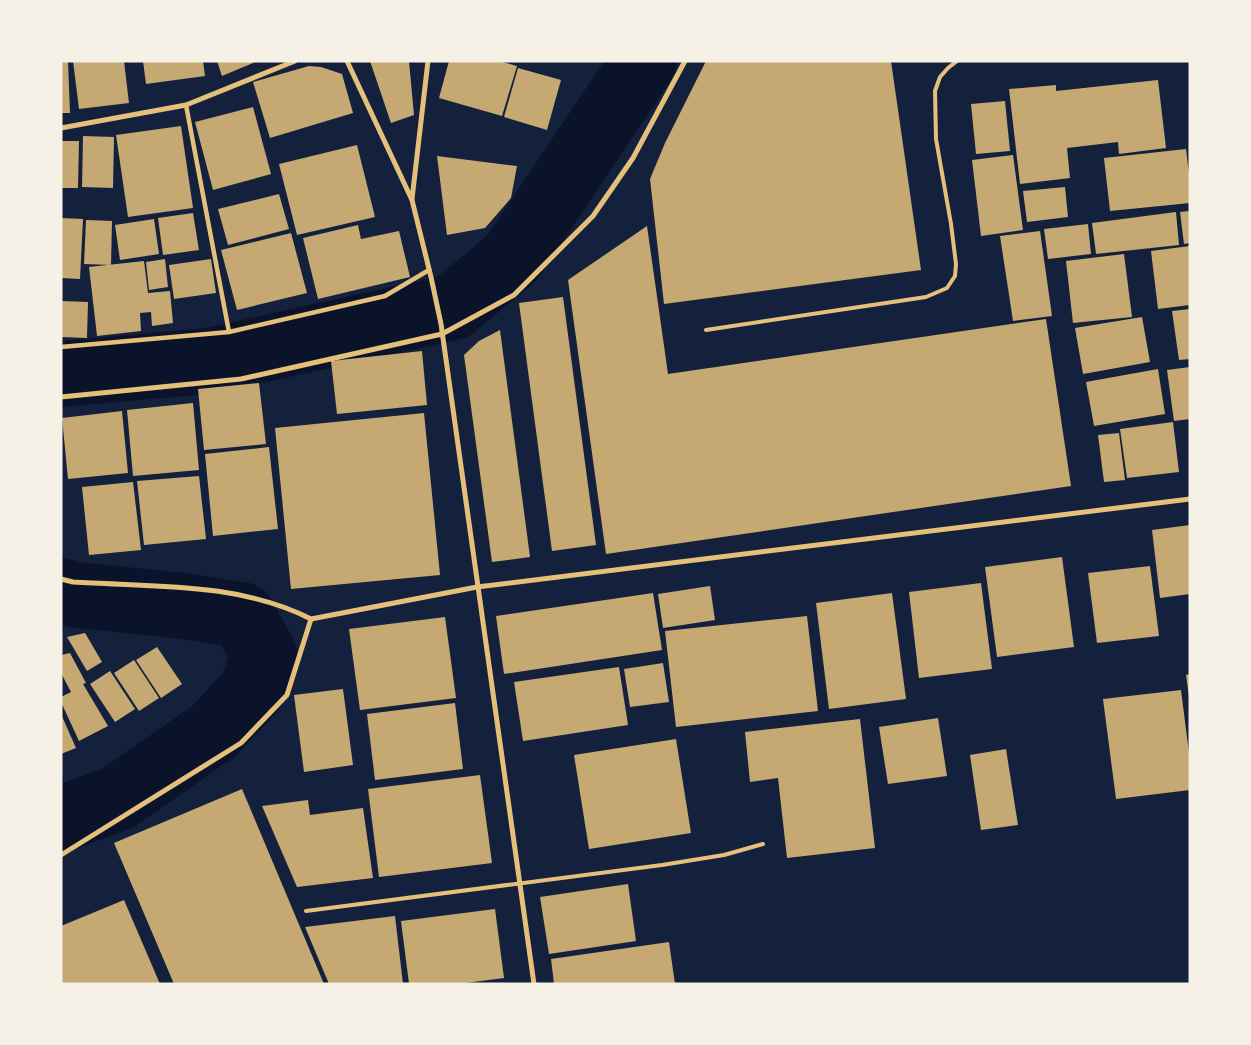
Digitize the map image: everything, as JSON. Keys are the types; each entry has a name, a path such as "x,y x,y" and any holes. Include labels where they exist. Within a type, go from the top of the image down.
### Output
{"street":[{"path":"61,128 186,105 295,61"},
{"path":"347,61 412,200 441,324 534,984"},
{"path":"412,200 428,61"},
{"path":"61,398 241,379 442,334 514,295 593,216 633,158 685,61"},
{"path":"186,105 229,332"},
{"path":"61,347 229,332 385,296 429,270"},
{"path":"61,579 73,582 152,585 214,591 290,608 311,619 477,587 1190,499"},
{"path":"61,855 241,743 287,695 311,619"}],"lane":[{"path":"706,330 926,297 947,288 955,276 956,264 936,139 935,91 940,77 958,61"},
{"path":"306,912 662,865 724,855 763,844"}],"building":[{"path":"61,61 68,61 70,113 61,113"},
{"path":"73,61 124,61 129,103 79,109"},
{"path":"143,61 203,61 205,76 146,84"},
{"path":"217,61 258,61 222,76"},
{"path":"370,61 409,61 414,115 391,123"},
{"path":"449,61 499,61 517,66 502,116 439,98"},
{"path":"706,61 891,61 921,270 664,304 650,179 665,143"},
{"path":"309,66 321,67 342,74 353,113 270,138 253,82"},
{"path":"518,68 561,80 547,130 504,117"},
{"path":"1158,80 1166,148 1119,154 1118,142 1067,148 1070,178 1020,184 1009,89 1056,85 1056,91"},
{"path":"1005,101 1010,151 976,154 971,104"},
{"path":"253,107 271,174 213,190 195,122"},
{"path":"181,126 193,208 128,217 116,135"},
{"path":"83,136 114,137 113,188 82,187"},
{"path":"61,141 79,141 78,188 61,188"},
{"path":"357,145 375,217 297,235 279,164"},
{"path":"1186,149 1190,182 1190,203 1110,211 1104,158"},
{"path":"1013,155 1023,230 981,236 972,160"},
{"path":"437,156 517,166 511,198 485,228 447,235"},
{"path":"1065,187 1068,217 1027,222 1023,191"},
{"path":"279,194 289,229 228,245 218,209"},
{"path":"1190,211 1190,243 1184,244 1180,212"},
{"path":"1176,212 1179,245 1096,254 1092,223"},
{"path":"193,213 199,250 163,255 158,218"},
{"path":"61,218 83,219 80,279 61,278"},
{"path":"154,219 159,254 120,260 115,225"},
{"path":"86,220 112,221 111,265 84,264"},
{"path":"1088,224 1091,254 1048,259 1044,229"},
{"path":"358,225 361,239 399,231 410,277 318,299 303,238"},
{"path":"647,226 668,374 1046,319 1071,486 606,554 568,280"},
{"path":"1040,231 1052,316 1013,321 1000,236"},
{"path":"291,233 307,293 237,310 221,250"},
{"path":"1190,246 1190,305 1158,309 1151,251"},
{"path":"1124,254 1132,317 1073,323 1066,261"},
{"path":"165,259 168,287 149,290 146,262"},
{"path":"211,259 216,293 174,299 169,265"},
{"path":"144,261 148,293 170,291 173,323 152,326 151,312 140,313 141,331 97,336 89,267"},
{"path":"563,297 596,545 552,551 519,303"},
{"path":"61,301 88,302 87,338 61,337"},
{"path":"1190,309 1190,359 1179,360 1172,311"},
{"path":"1142,317 1150,362 1083,374 1075,328"},
{"path":"500,330 530,557 492,562 464,355 479,341"},
{"path":"422,351 427,405 337,414 331,361"},
{"path":"1190,367 1190,419 1174,421 1167,370"},
{"path":"1158,369 1165,414 1094,426 1086,382"},
{"path":"259,383 266,444 204,450 198,389"},
{"path":"193,403 199,470 133,476 127,410"},
{"path":"122,411 128,473 68,479 62,418"},
{"path":"424,413 440,575 291,589 275,428"},
{"path":"1173,422 1179,472 1127,478 1120,429"},
{"path":"1119,433 1125,480 1104,482 1098,435"},
{"path":"269,447 278,529 213,536 205,454"},
{"path":"199,476 206,539 144,545 137,481"},
{"path":"133,482 141,550 89,555 82,487"},
{"path":"1190,525 1190,594 1160,598 1152,530"},
{"path":"1062,557 1074,647 997,657 985,567"},
{"path":"1150,566 1159,636 1097,643 1088,573"},
{"path":"981,583 992,669 919,678 909,592"},
{"path":"710,586 715,620 663,628 658,594"},
{"path":"653,593 662,650 504,674 496,616"},
{"path":"892,593 906,699 829,709 816,603"},
{"path":"807,616 818,711 676,727 665,631"},
{"path":"445,617 456,698 360,710 349,629"},
{"path":"85,633 102,662 87,671 67,637"},
{"path":"157,647 182,684 161,698 136,660"},
{"path":"70,653 86,683 83,684 108,726 79,741 61,702 61,697 71,692 61,673 61,655"},
{"path":"134,660 159,698 139,711 114,673"},
{"path":"663,663 669,702 630,707 624,669"},
{"path":"619,667 628,725 523,741 514,682"},
{"path":"110,671 135,709 115,722 90,684"},
{"path":"1190,674 1190,697 1189,697 1186,675"},
{"path":"343,689 353,765 304,772 294,695"},
{"path":"1181,690 1190,761 1190,790 1116,799 1103,699"},
{"path":"455,703 463,769 375,780 367,714"},
{"path":"61,714 76,748 61,754"},
{"path":"938,718 947,776 888,784 879,727"},
{"path":"860,719 875,848 787,858 778,778 750,782 745,732"},
{"path":"676,739 691,833 589,849 574,755"},
{"path":"1006,749 1018,825 981,830 970,755"},
{"path":"480,775 492,863 379,877 368,789"},
{"path":"242,789 324,984 174,984 114,843"},
{"path":"308,800 310,815 363,808 373,878 297,887 262,806"},
{"path":"628,884 636,941 549,954 540,897"},
{"path":"124,900 160,984 61,984 61,926"},
{"path":"495,909 504,978 458,984 409,984 401,921"},
{"path":"395,916 403,984 329,984 305,927"},
{"path":"669,942 675,984 554,984 551,959"}],"waterway":[{"path":"61,374 209,361 453,307 512,258 644,61"},
{"path":"61,591 77,595 184,606 242,615 264,654 252,690 214,731 118,798 61,819"}]}
